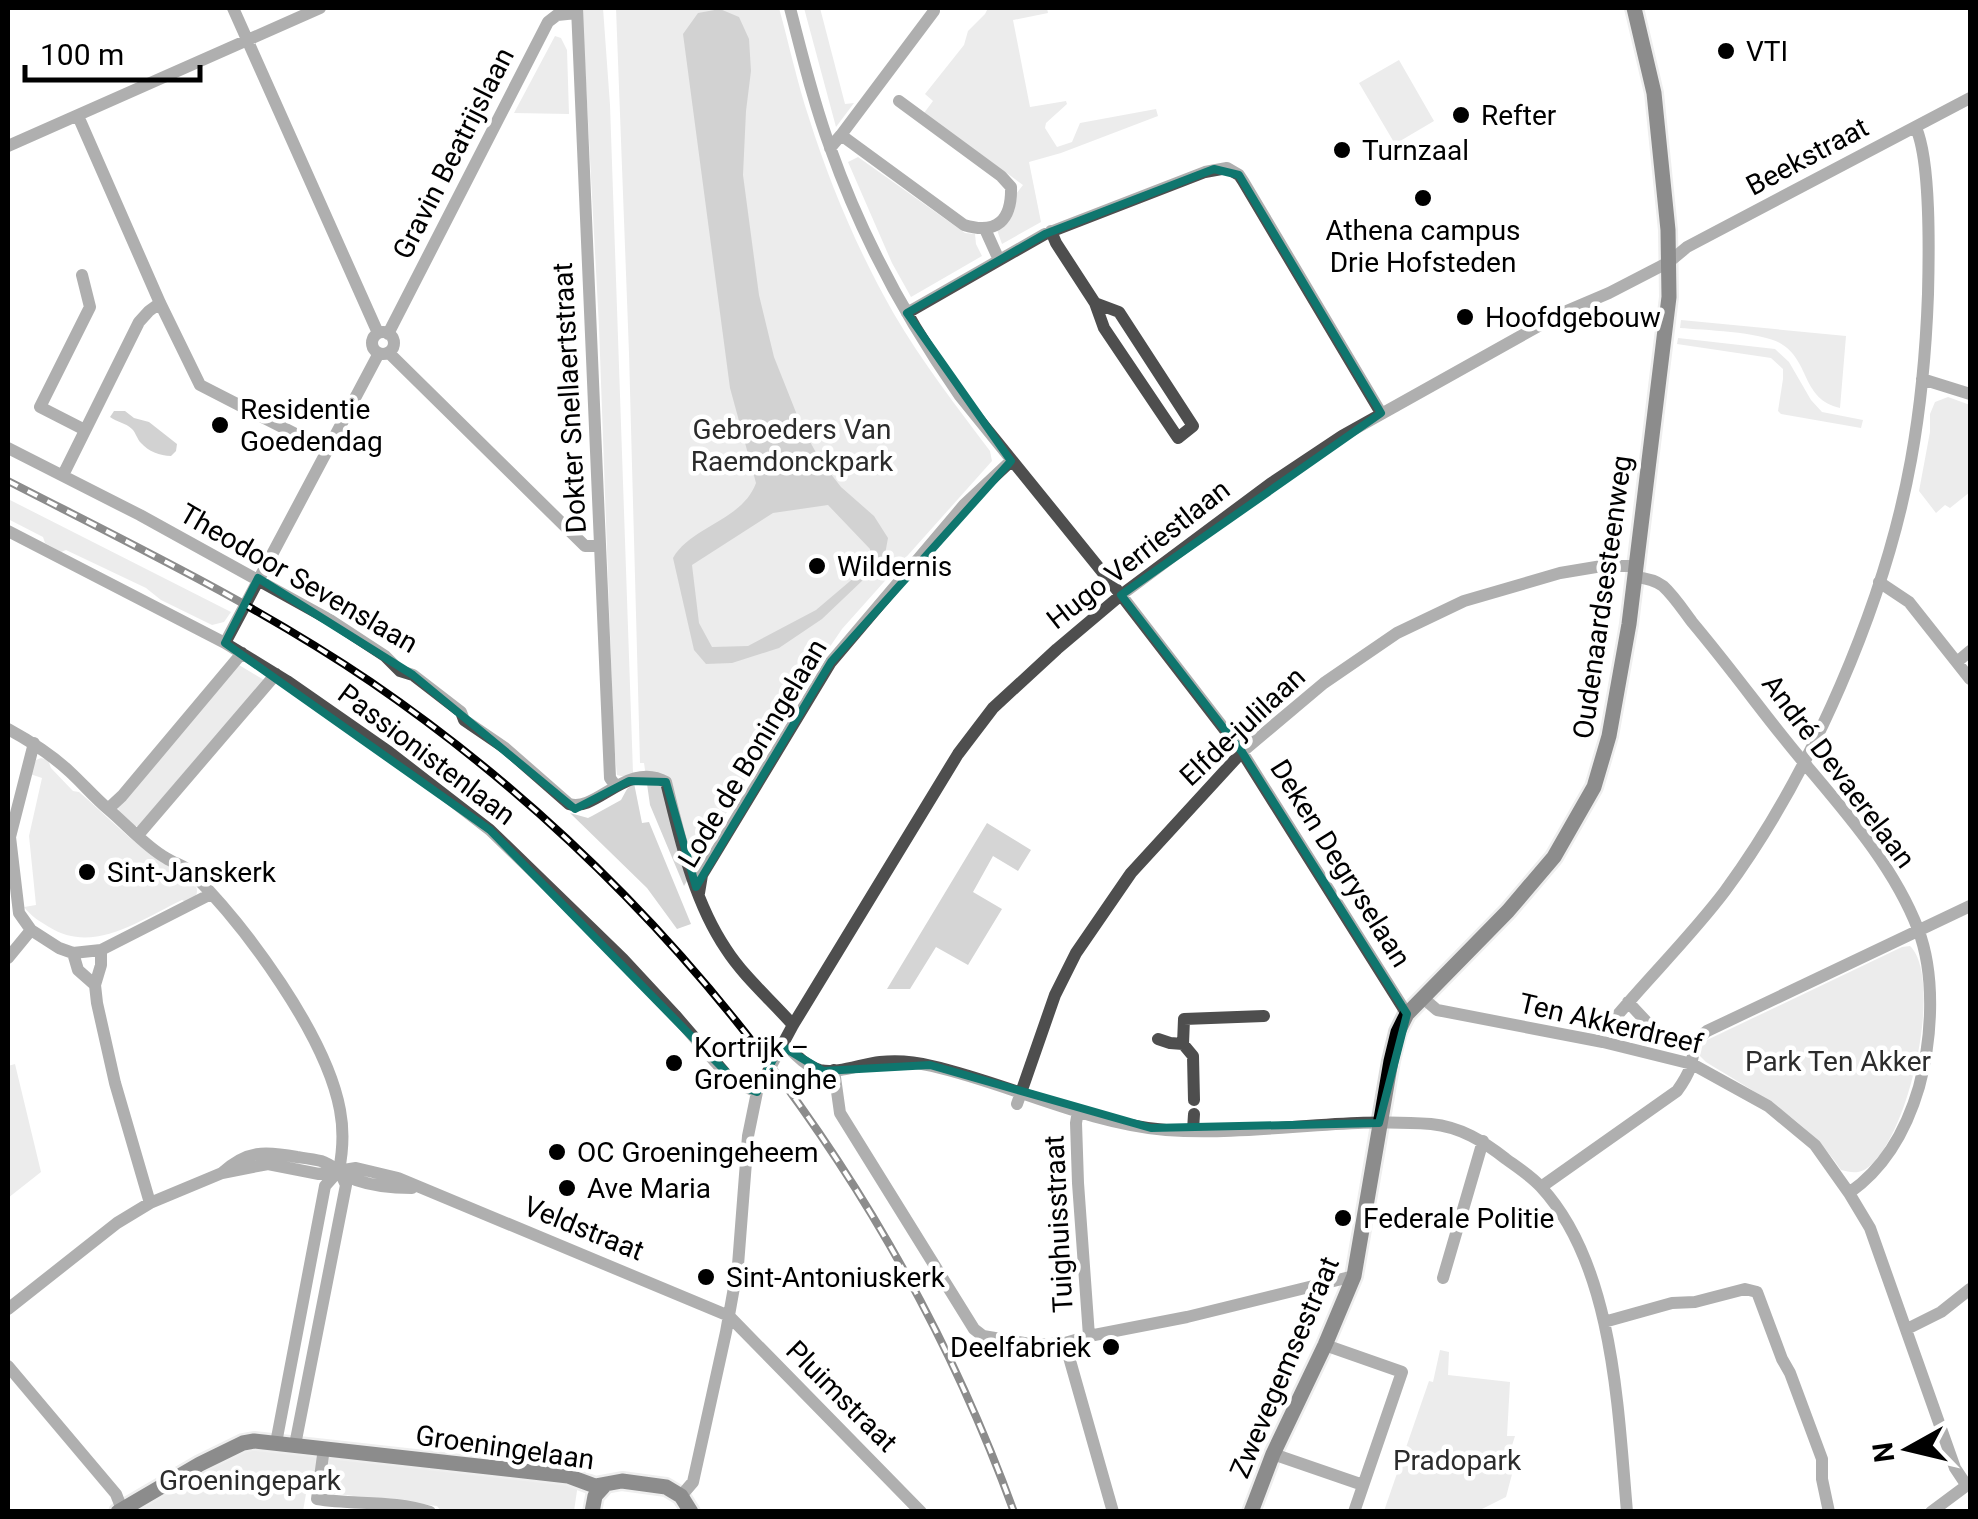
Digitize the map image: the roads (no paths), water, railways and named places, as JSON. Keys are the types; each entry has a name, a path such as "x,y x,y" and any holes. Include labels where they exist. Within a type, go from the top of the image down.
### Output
{"main road":[{"name":"Oudenaardsesteenweg","path":"1379,1123 1392,1053 1407,1014 1554,857 1585,805 1609,736 1635,571 1669,298 1663,168 1654,92 1634,8"},
{"name":"Zwevegemsestraat","path":"1251,1512 1273,1454 1326,1345 1354,1276 1379,1123"},
{"name":"Groeningelaan","path":"121,1511 200,1464 254,1441 568,1476 592,1485 622,1481 661,1486 679,1494"},
{"path":"592,1512 595,1496 604,1486"},
{"path":"679,1494 691,1512"}],"street":[{"path":"225,643 327,450 384,353 394,344 383,334 232,8"},
{"path":"8,146 320,8"},
{"name":"Deken Degryselaan","path":"790,8 830,148 866,234 938,364 1242,752 1407,1014"},
{"name":"Gravin Beatrijslaan","path":"383,334 548,22 577,10"},
{"name":"Dokter Snellaertstraat","path":"577,10 610,778 615,786"},
{"path":"830,148 934,11"},
{"name":"Beekstraat","path":"1669,262 1687,247 1970,98"},
{"path":"841,135 964,225 994,227 1008,214 1012,187 899,101"},
{"path":"78,116 200,385 327,450"},
{"path":"1615,1018 1725,890 1778,808 1813,746 1879,582 1910,464 1922,379 1928,226 1924,168 1916,128"},
{"path":"908,313 1052,231 1222,167 1232,170 1243,181 1381,414"},
{"path":"985,229 999,260"},
{"path":"1052,231 1056,244 1095,303 1104,328 1178,438 1193,426 1119,312 1095,303"},
{"name":"Hugo Verriestlaan","path":"679,1494 693,1482 729,1316 738,1266 748,1136 757,1092 772,1059 958,754 993,708 1121,596 1270,484 1381,414 1562,313 1669,262"},
{"path":"82,275 90,307 40,407 84,430"},
{"path":"63,475 140,322 160,304"},
{"path":"384,353 585,546 600,546"},
{"path":"1922,379 1970,394"},
{"name":"Theodoor Sevenslaan","path":"8,448 258,578 330,620 400,671 414,675 569,804 583,805 615,786 647,776"},
{"name":"Lode de Boningelaan","path":"698,895 702,875 830,662 964,505 1011,460"},
{"name":"Passionistenlaan","path":"8,532 225,643 389,752 490,830 623,959 730,1079 757,1092"},
{"name":"Elfde-julilaan","path":"1019,1098 1055,995 1076,953 1131,873 1242,752 1324,683 1398,632 1464,600 1560,573 1602,566 1635,571"},
{"name":"André Devaerelaan","path":"1635,571 1662,584 1870,845 1902,894 1920,932 1930,1024 1922,1075 1914,1104 1896,1140 1872,1174 1849,1193"},
{"path":"1879,582 1909,602 1970,679"},
{"path":"1957,662 1970,652"},
{"path":"108,809 242,653"},
{"path":"138,834 276,674"},
{"path":"8,729 34,743 73,774 86,791 163,856 188,869 212,894 282,986 325,1063 338,1099 343,1131 339,1170 346,1185 295,1445"},
{"path":"34,743 9,826 19,913 31,930 73,953 101,950 212,894"},
{"name":"Lode de Boningelaan","path":"647,776 666,782 698,895 726,950 792,1026"},
{"path":"1541,1187 1676,1091 1692,1064 1694,1045 1707,1031 1970,906"},
{"path":"8,958 31,930"},
{"path":"101,950 94,985 108,1058 150,1203"},
{"path":"73,953 78,970 94,985"},
{"name":"Ten Akkerdreef","path":"1423,998 1436,1010 1603,1042 1692,1064 1768,1106 1815,1146 1870,1228 1955,1468 1969,1484"},
{"path":"1628,1002 1655,1031"},
{"path":"1182,1044 1184,1018 1264,1016"},
{"path":"1158,1039 1182,1044 1194,1056 1193,1130"},
{"path":"784,1043 810,1066 824,1071 900,1062 930,1065 1019,1098 1150,1128 1433,1124 1483,1141 1541,1187 1568,1224 1582,1253 1604,1322 1628,1512"},
{"name":"Tuighuisstraat","path":"834,1070 840,1114 974,1329 984,1336 1036,1345 1089,1336 1078,1184 1078,1111"},
{"path":"1443,1278 1483,1141"},
{"name":"Veldstraat","path":"8,1309 117,1223 150,1203 222,1174 263,1164 319,1174 356,1168 398,1178 729,1316"},
{"path":"276,1443 325,1186 339,1170"},
{"path":"1089,1336 1187,1317 1354,1276"},
{"path":"1907,1329 1941,1312 1970,1288"},
{"path":"1604,1322 1745,1289 1756,1292 1822,1459 1830,1512"},
{"path":"302,1302 322,1305"},
{"name":"Pluimstraat","path":"729,1316 921,1512"},
{"path":"1065,1343 1113,1512"},
{"path":"1326,1345 1402,1372 1354,1512"},
{"path":"8,1366 116,1494 121,1511"},
{"path":"324,1448 317,1500 384,1504 430,1512"},
{"path":"1273,1454 1363,1485"},
{"path":"1931,1512 1969,1484"}],"railway":[{"path":"8,481 238,601 371,682 478,761 578,849 671,945 757,1047 834,1156 904,1270 964,1389 1014,1512"}],"place":[{"name":"VTI","path":"1726,51"},
{"name":"Refter","path":"1461,115"},
{"name":"Turnzaal","path":"1342,150"},
{"name":"Athena campus Drie Hofsteden","path":"1423,198"},
{"name":"Hoofdgebouw","path":"1465,317"},
{"name":"Residentie Goedendag","path":"220,425"},
{"name":"Wildernis","path":"817,566"},
{"name":"Sint-Janskerk","path":"87,872"},
{"name":"Kortrijk – Groeninghe","path":"674,1063"},
{"name":"OC Groeningeheem","path":"557,1152"},
{"name":"Ave Maria","path":"567,1188"},
{"name":"Federale Politie","path":"1343,1218"},
{"name":"Sint-Antoniuskerk","path":"706,1277"},
{"name":"Deelfabriek","path":"1111,1347"}],"park label":[{"name":"Gebroeders Van Raemdonckpark","path":"792,445"},
{"name":"Park Ten Akker","path":"1838,1061"},
{"name":"Pradopark","path":"1457,1460"},
{"name":"Groeningepark","path":"250,1480"}]}
